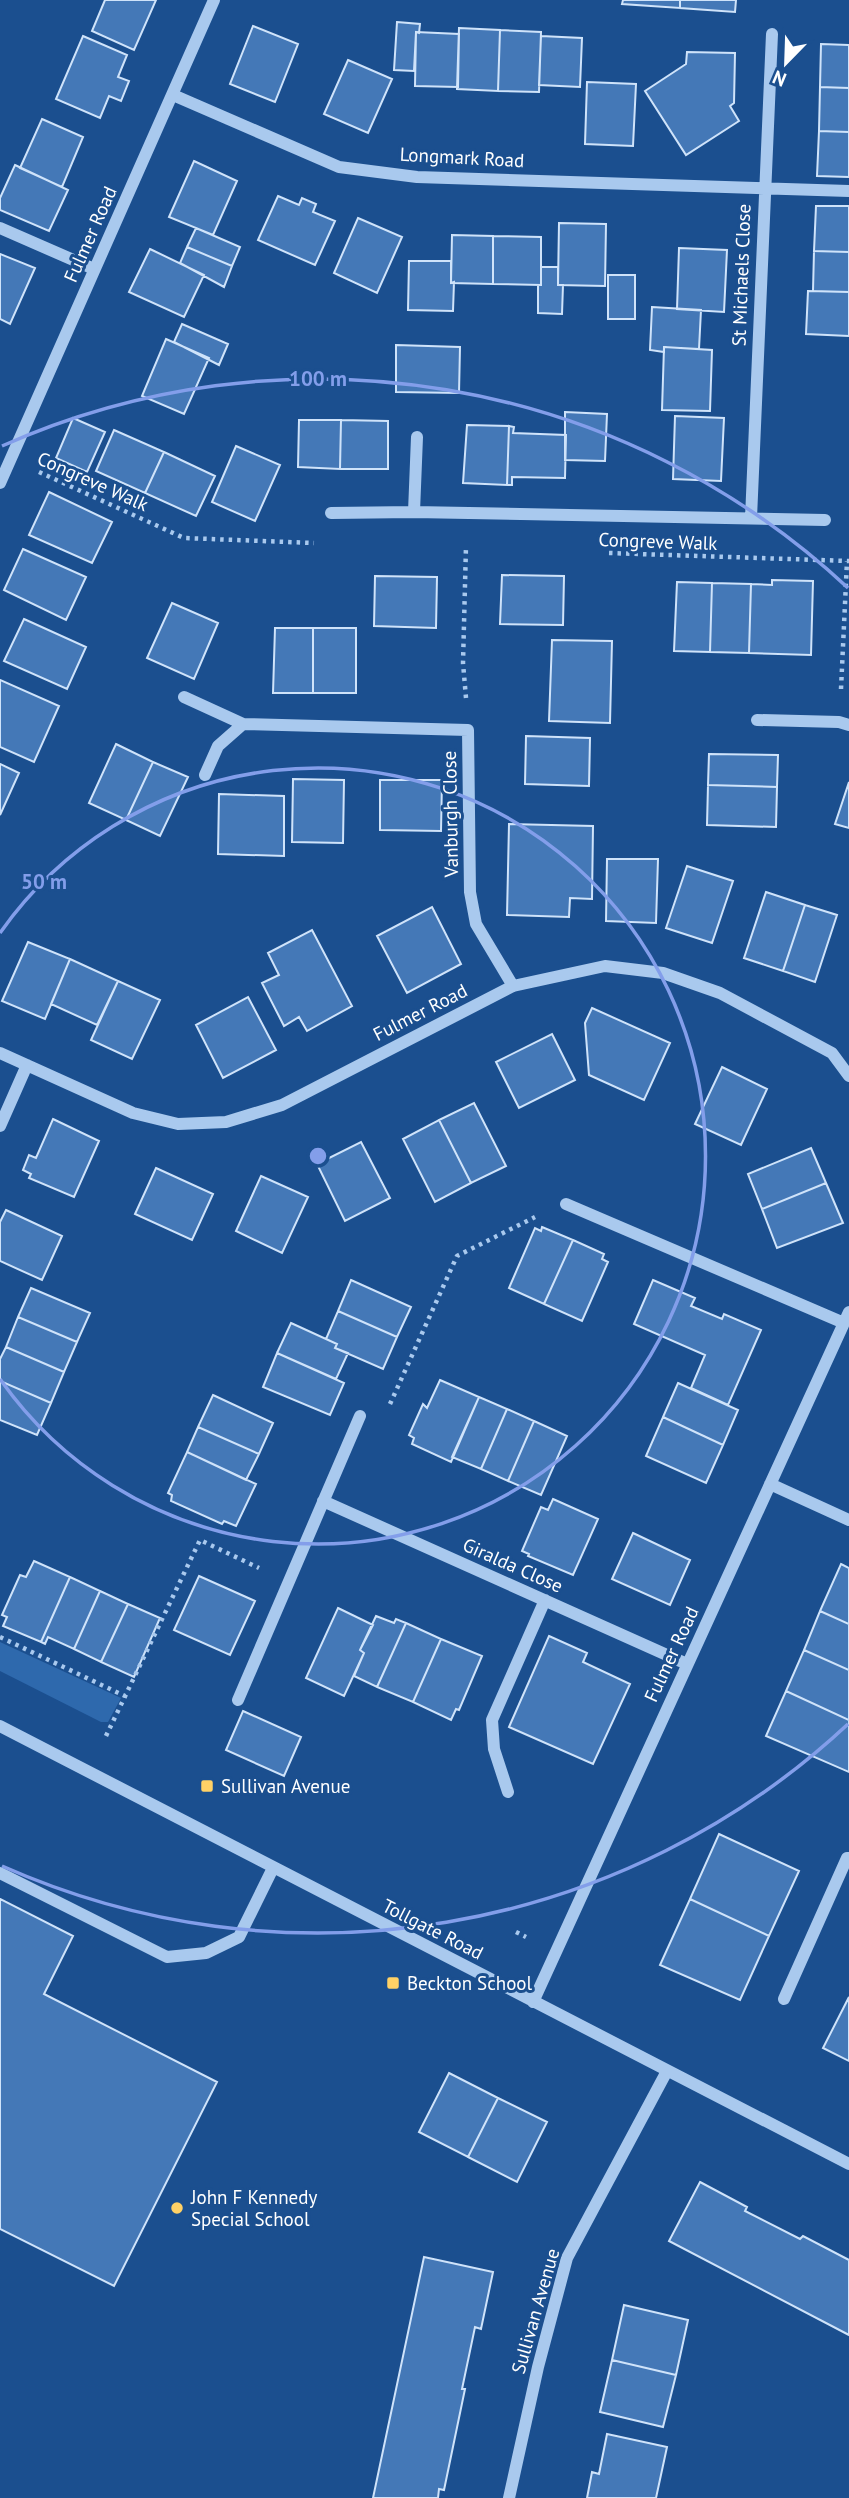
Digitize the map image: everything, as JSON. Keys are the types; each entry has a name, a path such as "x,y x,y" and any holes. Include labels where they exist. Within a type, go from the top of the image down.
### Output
{"street":[{"name":"Fulmer Road","path":"0,483 214,0"},
{"name":"St Michaels Close","path":"751,518 772,34"},
{"name":"Longmark Road","path":"173,95 339,167 417,177 849,191"},
{"path":"0,228 94,270"},
{"path":"414,512 417,437"},
{"path":"331,513 414,512 825,520"},
{"name":"Vanburgh Close","path":"184,697 243,724 468,730 470,892 476,924 513,986"},
{"path":"757,720 844,723"},
{"path":"205,775 218,746 243,724"},
{"name":"Fulmer Road","path":"0,1053 134,1113 178,1124 226,1122 282,1105 513,986 605,966 663,973 720,993 832,1053 849,1076"},
{"path":"0,1126 27,1065"},
{"name":"Fulmer Road","path":"533,2001 846,1317 566,1204"},
{"path":"238,1700 360,1416"},
{"path":"770,1484 849,1520"},
{"name":"Giralda Close","path":"323,1500 687,1664"},
{"path":"508,1792 494,1749 492,1720 545,1600"},
{"name":"Tollgate Road","path":"0,1726 849,2164"},
{"path":"784,1999 849,1858"},
{"path":"0,1873 167,1957 206,1953 239,1937 273,1868"},
{"name":"Sullivan Avenue","path":"509,2498 538,2367 567,2258 667,2071"}],"path":[{"name":"Congreve Walk","path":"11,459 184,538 314,543"},
{"path":"468,730 463,663 466,548 480,549"},
{"name":"Congreve Walk","path":"602,553 848,561"},
{"path":"844,723 848,561"},
{"path":"360,1416 381,1426 457,1256 518,1224 566,1204"},
{"path":"106,1736 200,1540 289,1582"},
{"path":"0,1637 125,1696"},
{"path":"516,1932 527,1938"}],"shaded area":[{"path":"0,1642 121,1698 108,1722 101,1722 0,1671"}],"building":[{"path":"105,0 156,0 134,50 92,31"},
{"path":"623,0 680,0 680,8 622,4"},
{"path":"680,0 736,0 735,12 680,8"},
{"path":"397,22 420,24 419,33 416,32 414,71 394,70"},
{"path":"253,26 298,44 275,102 230,84"},
{"path":"459,28 500,30 498,91 457,89"},
{"path":"500,30 541,32 539,92 498,91"},
{"path":"416,32 459,34 458,87 415,86"},
{"path":"83,36 127,55 118,77 129,81 121,101 109,96 100,118 56,99"},
{"path":"541,36 582,38 580,87 539,85"},
{"path":"821,44 849,45 849,88 820,87"},
{"path":"687,52 735,53 734,103 730,106 739,121 686,155 645,91 686,64"},
{"path":"348,60 392,79 368,133 324,114"},
{"path":"587,82 636,84 633,146 585,144"},
{"path":"820,87 849,88 849,132 819,131"},
{"path":"42,119 83,137 62,187 20,168"},
{"path":"819,131 849,132 849,177 817,176"},
{"path":"194,161 237,181 213,235 169,217"},
{"path":"15,165 68,190 49,231 0,210 0,198"},
{"path":"278,196 299,205 302,198 316,204 313,212 335,221 315,265 258,240"},
{"path":"816,206 849,206 849,252 814,251"},
{"path":"358,218 402,237 377,293 334,273"},
{"path":"559,223 606,224 605,286 558,285"},
{"path":"196,228 240,247 232,266 187,247"},
{"path":"452,235 493,236 493,284 451,283"},
{"path":"493,236 541,237 541,285 493,284"},
{"path":"187,247 232,266 224,287 180,263"},
{"path":"679,248 727,250 724,312 677,309"},
{"path":"150,249 204,275 184,317 129,292"},
{"path":"814,251 849,252 849,292 813,291"},
{"path":"0,254 35,268 10,324 0,319"},
{"path":"409,261 451,261 451,283 454,282 453,311 408,310"},
{"path":"541,267 558,267 558,285 563,285 562,314 538,313"},
{"path":"608,275 635,275 635,319 608,319"},
{"path":"808,291 849,292 849,336 806,334"},
{"path":"652,307 701,310 699,349 664,347 664,352 650,350"},
{"path":"182,324 228,344 219,365 174,342"},
{"path":"166,339 209,358 184,414 142,396"},
{"path":"396,345 460,347 459,393 396,392"},
{"path":"664,347 712,350 710,411 662,410"},
{"path":"565,412 607,414 605,461 565,460"},
{"path":"675,416 724,418 721,481 673,479"},
{"path":"73,418 105,432 87,472 56,458"},
{"path":"299,420 341,420 340,469 298,467"},
{"path":"341,420 388,421 388,469 340,469"},
{"path":"467,425 509,426 507,485 463,483"},
{"path":"509,426 514,427 513,433 566,435 565,478 512,477 512,485 507,485"},
{"path":"114,430 164,452 145,493 96,471"},
{"path":"236,446 280,465 255,521 212,502"},
{"path":"164,452 215,476 196,516 145,493"},
{"path":"49,492 112,522 92,563 29,535"},
{"path":"23,549 86,577 66,620 4,590"},
{"path":"502,575 564,576 563,625 500,624"},
{"path":"375,576 437,577 436,628 374,626"},
{"path":"772,580 813,581 811,655 749,653 751,584 772,585"},
{"path":"677,582 712,583 710,652 674,651"},
{"path":"712,583 751,584 749,653 710,652"},
{"path":"172,603 218,623 194,679 147,658"},
{"path":"24,619 86,647 67,689 4,661"},
{"path":"275,628 313,628 313,693 273,693"},
{"path":"313,628 356,628 356,693 313,693"},
{"path":"552,640 612,641 610,723 549,721"},
{"path":"0,680 59,706 34,762 0,747"},
{"path":"526,736 590,738 589,786 525,784"},
{"path":"116,744 153,762 126,820 89,803"},
{"path":"709,754 778,755 777,787 708,785"},
{"path":"153,762 188,777 160,836 126,820"},
{"path":"0,764 19,773 0,815"},
{"path":"293,779 344,780 343,843 292,842"},
{"path":"380,780 442,780 441,831 380,830"},
{"path":"849,782 849,828 835,824"},
{"path":"708,785 777,787 776,827 707,825"},
{"path":"219,794 284,796 284,856 218,854"},
{"path":"509,824 593,826 592,899 570,898 569,917 507,915"},
{"path":"607,859 658,859 656,923 606,921"},
{"path":"687,866 733,881 712,943 666,928"},
{"path":"766,892 805,905 783,971 744,958"},
{"path":"805,905 837,915 815,982 783,971"},
{"path":"432,907 461,964 407,993 377,936"},
{"path":"312,930 352,1006 307,1031 299,1017 284,1026 262,983 279,975 268,953"},
{"path":"28,942 70,959 45,1019 2,1001"},
{"path":"70,959 118,981 97,1025 51,1004"},
{"path":"118,981 160,1000 132,1059 91,1040"},
{"path":"248,997 276,1050 223,1078 196,1025"},
{"path":"592,1008 670,1043 644,1100 589,1075 585,1023"},
{"path":"552,1034 575,1080 519,1108 496,1062"},
{"path":"722,1067 767,1089 741,1145 695,1124"},
{"path":"474,1103 506,1166 471,1183 439,1120"},
{"path":"53,1119 99,1141 74,1197 29,1178 31,1174 23,1170 29,1155 36,1158"},
{"path":"439,1120 471,1183 435,1202 403,1139"},
{"path":"361,1142 390,1198 345,1221 317,1164"},
{"path":"811,1148 826,1183 762,1209 748,1174"},
{"path":"156,1168 213,1194 192,1240 135,1214"},
{"path":"261,1176 308,1197 282,1253 236,1231"},
{"path":"826,1183 843,1223 777,1248 762,1209"},
{"path":"6,1210 62,1236 42,1280 0,1261 0,1222"},
{"path":"542,1227 573,1240 544,1304 509,1288 535,1228 541,1231"},
{"path":"573,1240 604,1254 602,1259 608,1262 582,1321 544,1304"},
{"path":"351,1280 411,1307 397,1337 338,1311"},
{"path":"653,1280 695,1298 691,1306 722,1319 724,1314 761,1330 728,1405 691,1388 705,1355 634,1324"},
{"path":"31,1288 90,1313 77,1342 18,1317"},
{"path":"338,1311 397,1337 383,1369 335,1348 337,1344 326,1339"},
{"path":"18,1317 77,1342 64,1372 6,1347"},
{"path":"291,1323 337,1344 335,1348 348,1353 336,1379 277,1353"},
{"path":"6,1347 64,1372 51,1403 0,1381 0,1359"},
{"path":"277,1353 344,1383 330,1415 263,1387"},
{"path":"440,1380 479,1397 451,1462 412,1444 414,1438 409,1435 423,1404 427,1408"},
{"path":"0,1381 51,1403 37,1435 0,1420"},
{"path":"678,1383 738,1410 723,1445 663,1417"},
{"path":"213,1395 273,1423 259,1454 198,1427"},
{"path":"479,1397 507,1409 481,1469 452,1457"},
{"path":"507,1409 534,1421 508,1481 481,1469"},
{"path":"663,1417 723,1445 706,1483 646,1456"},
{"path":"534,1421 567,1436 541,1495 508,1481"},
{"path":"198,1427 259,1454 246,1480 187,1452"},
{"path":"187,1452 256,1484 236,1526 224,1521 222,1524 171,1501 172,1495 168,1493"},
{"path":"553,1499 598,1519 573,1575 522,1551 541,1507 548,1510"},
{"path":"633,1533 690,1560 670,1605 612,1579"},
{"path":"34,1561 70,1577 41,1642 3,1626 7,1617 2,1615 20,1575 26,1577"},
{"path":"841,1564 849,1568 849,1624 820,1611"},
{"path":"199,1576 255,1601 230,1655 174,1630"},
{"path":"70,1577 100,1591 74,1649 48,1637 45,1644 41,1642"},
{"path":"100,1591 128,1604 101,1662 74,1649"},
{"path":"128,1604 160,1618 134,1677 101,1662"},
{"path":"338,1608 373,1625 360,1650 364,1653 344,1696 306,1678"},
{"path":"820,1611 849,1624 849,1670 804,1650"},
{"path":"376,1616 394,1623 396,1619 406,1623 377,1687 354,1676 364,1653 360,1650"},
{"path":"406,1623 441,1639 413,1702 377,1687"},
{"path":"549,1636 587,1653 583,1662 630,1684 593,1764 509,1727"},
{"path":"441,1639 482,1656 459,1710 456,1709 451,1720 413,1702"},
{"path":"804,1650 849,1670 849,1720 786,1691"},
{"path":"786,1691 849,1720 849,1772 766,1736"},
{"path":"243,1711 301,1737 284,1776 226,1750"},
{"path":"719,1834 799,1871 769,1936 690,1899"},
{"path":"0,1899 73,1936 44,1994 217,2082 114,2286 0,2229"},
{"path":"690,1899 769,1936 740,2000 660,1965"},
{"path":"849,1997 849,2061 823,2048"},
{"path":"449,2073 498,2098 468,2157 419,2132"},
{"path":"498,2098 547,2122 517,2182 468,2157"},
{"path":"700,2182 747,2207 745,2211 800,2239 803,2236 849,2260 849,2335 669,2241"},
{"path":"424,2257 493,2272 481,2329 475,2327 444,2490 439,2489 438,2498 373,2498"},
{"path":"624,2305 688,2320 676,2375 612,2360"},
{"path":"612,2360 676,2375 663,2427 600,2412"},
{"path":"607,2434 667,2447 656,2498 587,2498 592,2472 599,2474"}],"place":[{"name":"Sullivan Avenue","path":"207,1786"},
{"name":"Beckton School","path":"393,1983"},
{"name":"John F Kennedy Special School","path":"177,2208"}]}
